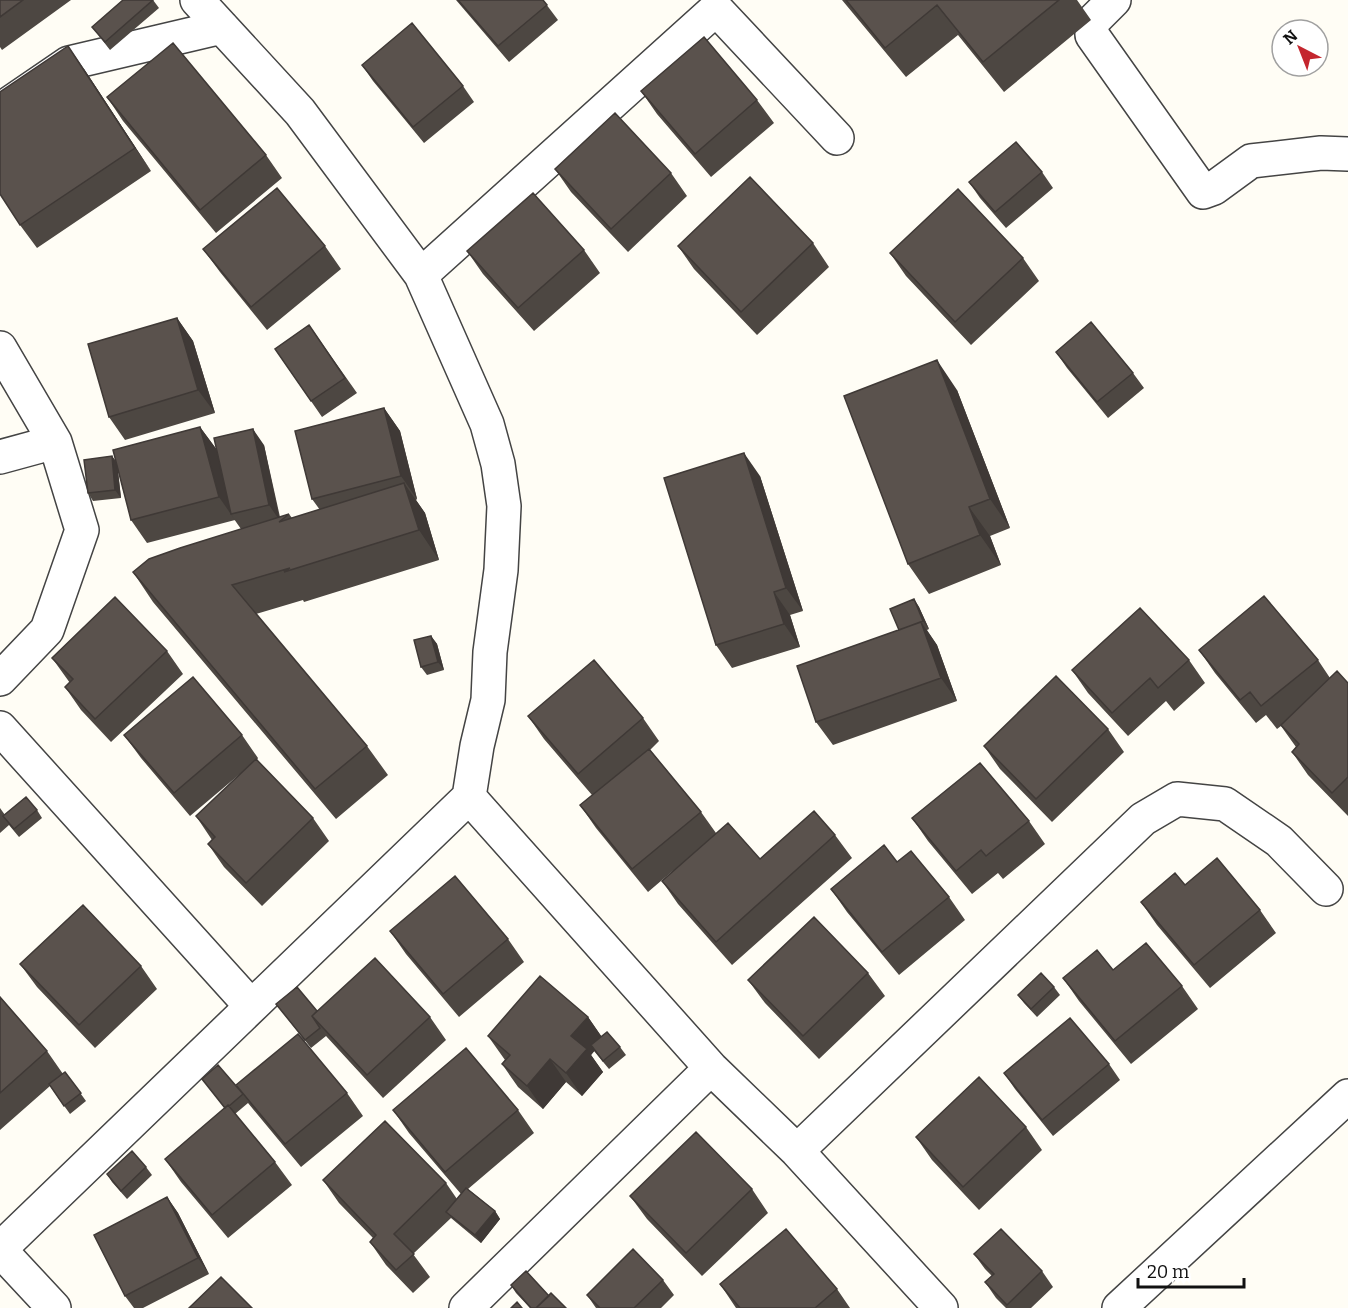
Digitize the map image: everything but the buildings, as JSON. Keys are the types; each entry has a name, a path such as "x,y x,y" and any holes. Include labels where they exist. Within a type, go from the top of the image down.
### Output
{"street":[{"path":"54,1308 0,1249 469,797 477,746 488,700 490,652 501,570 504,506 498,464 487,424 421,275 300,112 197,0"},
{"path":"1114,0 1092,22 1092,35 1203,192 1214,188 1251,161 1321,153 1348,154"},
{"path":"421,275 716,9 837,138"},
{"path":"0,110 69,63 222,27"},
{"path":"0,348 55,442 82,530 47,630 0,679"},
{"path":"0,457 55,442"},
{"path":"0,728 251,1006"},
{"path":"469,797 711,1068 797,1151 941,1308"},
{"path":"797,1151 1143,819 1178,799 1225,804 1279,841 1326,889"},
{"path":"466,1308 711,1068"},
{"path":"1119,1308 1348,1096"}]}
